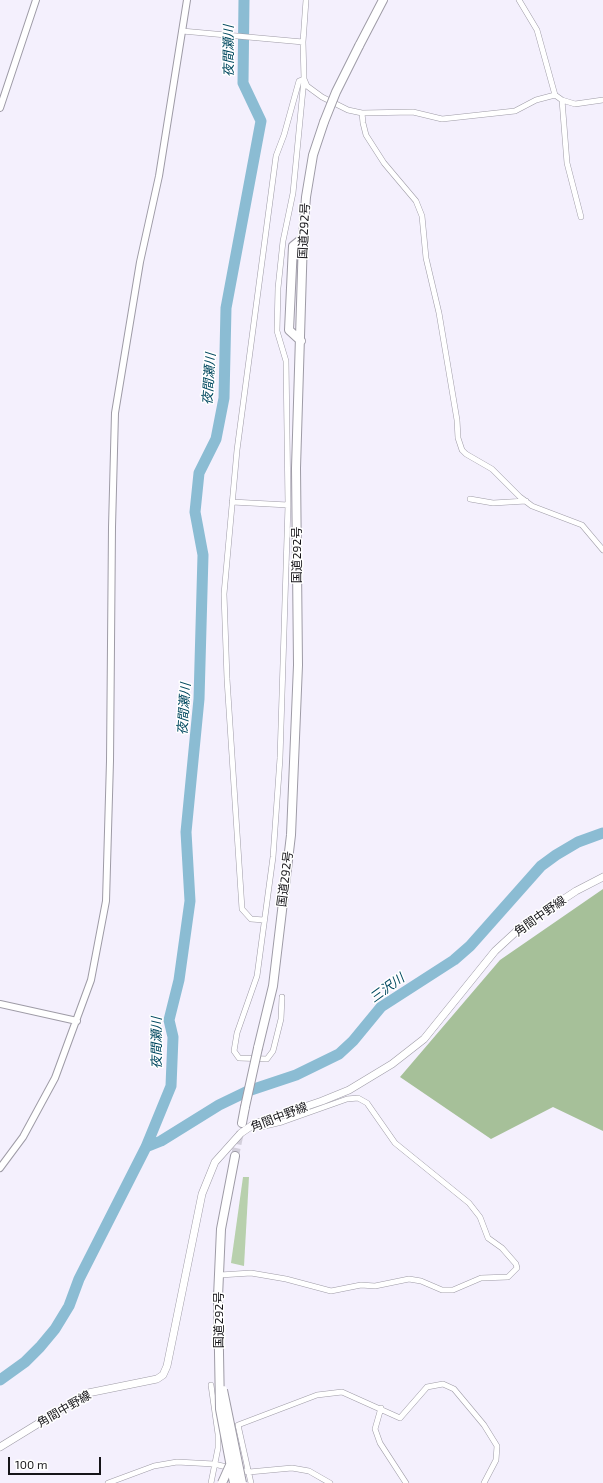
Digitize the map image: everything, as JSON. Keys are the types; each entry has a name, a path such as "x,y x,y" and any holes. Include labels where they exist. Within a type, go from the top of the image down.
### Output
{"highway":[{"name":"国道292号","path":"242,1122 273,986 290,835 298,665 296,468 303,238 306,197 313,155 324,122 336,92 382,2"},
{"path":"300,341 289,330 293,246 303,238"},
{"name":"国道292号","path":"234,1483 220,1409 218,1296 221,1229 235,1156"},
{"path":"219,1369 242,1483"},
{"path":"222,1483 231,1463"}],"main road":[{"name":"角間中野線","path":"0,1447 88,1393 157,1379 163,1375 168,1366 202,1194 215,1162 241,1133 254,1124 322,1101 349,1090 392,1064 424,1039 495,951 520,928 576,891 603,877"}],"street":[{"path":"0,108 36,0"},
{"path":"1,1167 23,1137 55,1078 91,980 106,901 110,761 112,527 115,413 140,262 159,176 187,0"},
{"path":"282,997 281,1019 273,1051 267,1059 239,1058 234,1050 237,1033 257,976 273,857 280,758 288,505 286,361 278,331 278,288 283,240 293,193 304,79 300,42 306,0"},
{"path":"519,0 537,30 555,95 562,100 575,104 603,100"},
{"path":"182,31 300,42"},
{"path":"304,79 307,86 322,97 348,110 362,113 413,112 442,119 500,114 514,111 536,100 555,95"},
{"path":"264,920 251,919 242,909 236,793 227,679 224,594 232,502 262,253 276,156 284,135 299,81 304,79"},
{"path":"562,100 567,163 582,217"},
{"path":"362,113 366,135 384,163 416,201 422,216 426,258 439,313 457,420 458,438 462,450 466,454 492,469 526,501 541,511 582,525 603,550"},
{"path":"470,499 493,503 526,501"},
{"path":"232,502 288,505"},
{"path":"0,1004 77,1021"},
{"path":"220,1275 251,1273 286,1279 331,1290 361,1285 375,1286 410,1279 421,1281 442,1290 453,1290 477,1279 508,1278 517,1268 516,1264 502,1248 488,1238 480,1218 469,1203 395,1142 367,1103 358,1098 347,1099 282,1122 262,1127 254,1124"},
{"path":"251,1483 238,1425 317,1395 342,1392 381,1408 400,1418 428,1387 443,1384 454,1389 484,1425 497,1446 496,1460 484,1483"},
{"path":"211,1385 218,1434 218,1448 211,1483"},
{"path":"381,1408 375,1428 380,1443 406,1483"},
{"path":"108,1483 154,1466 177,1462 214,1464 249,1472 292,1468 309,1471 330,1483"}],"green space":[{"path":"603,889 603,1131 553,1107 491,1139 400,1077 500,960"},
{"path":"243,1177 249,1177 244,1266 231,1263"}],"waterway":[{"name":"夜間瀬川","path":"0,1380 25,1362 40,1347 55,1329 69,1306 79,1279 146,1147 171,1086 173,1037 169,1020 179,980 190,901 186,832 199,699 203,555 195,512 199,473 216,439 224,398 226,308 261,121 243,83 244,0"},
{"name":"三沢川","path":"146,1147 161,1141 219,1105 248,1091 296,1075 339,1054 353,1041 381,1007 454,960 470,946 541,866 578,842 603,833"}],"tunnel":[{"path":"235,1156 240,1132"}]}
